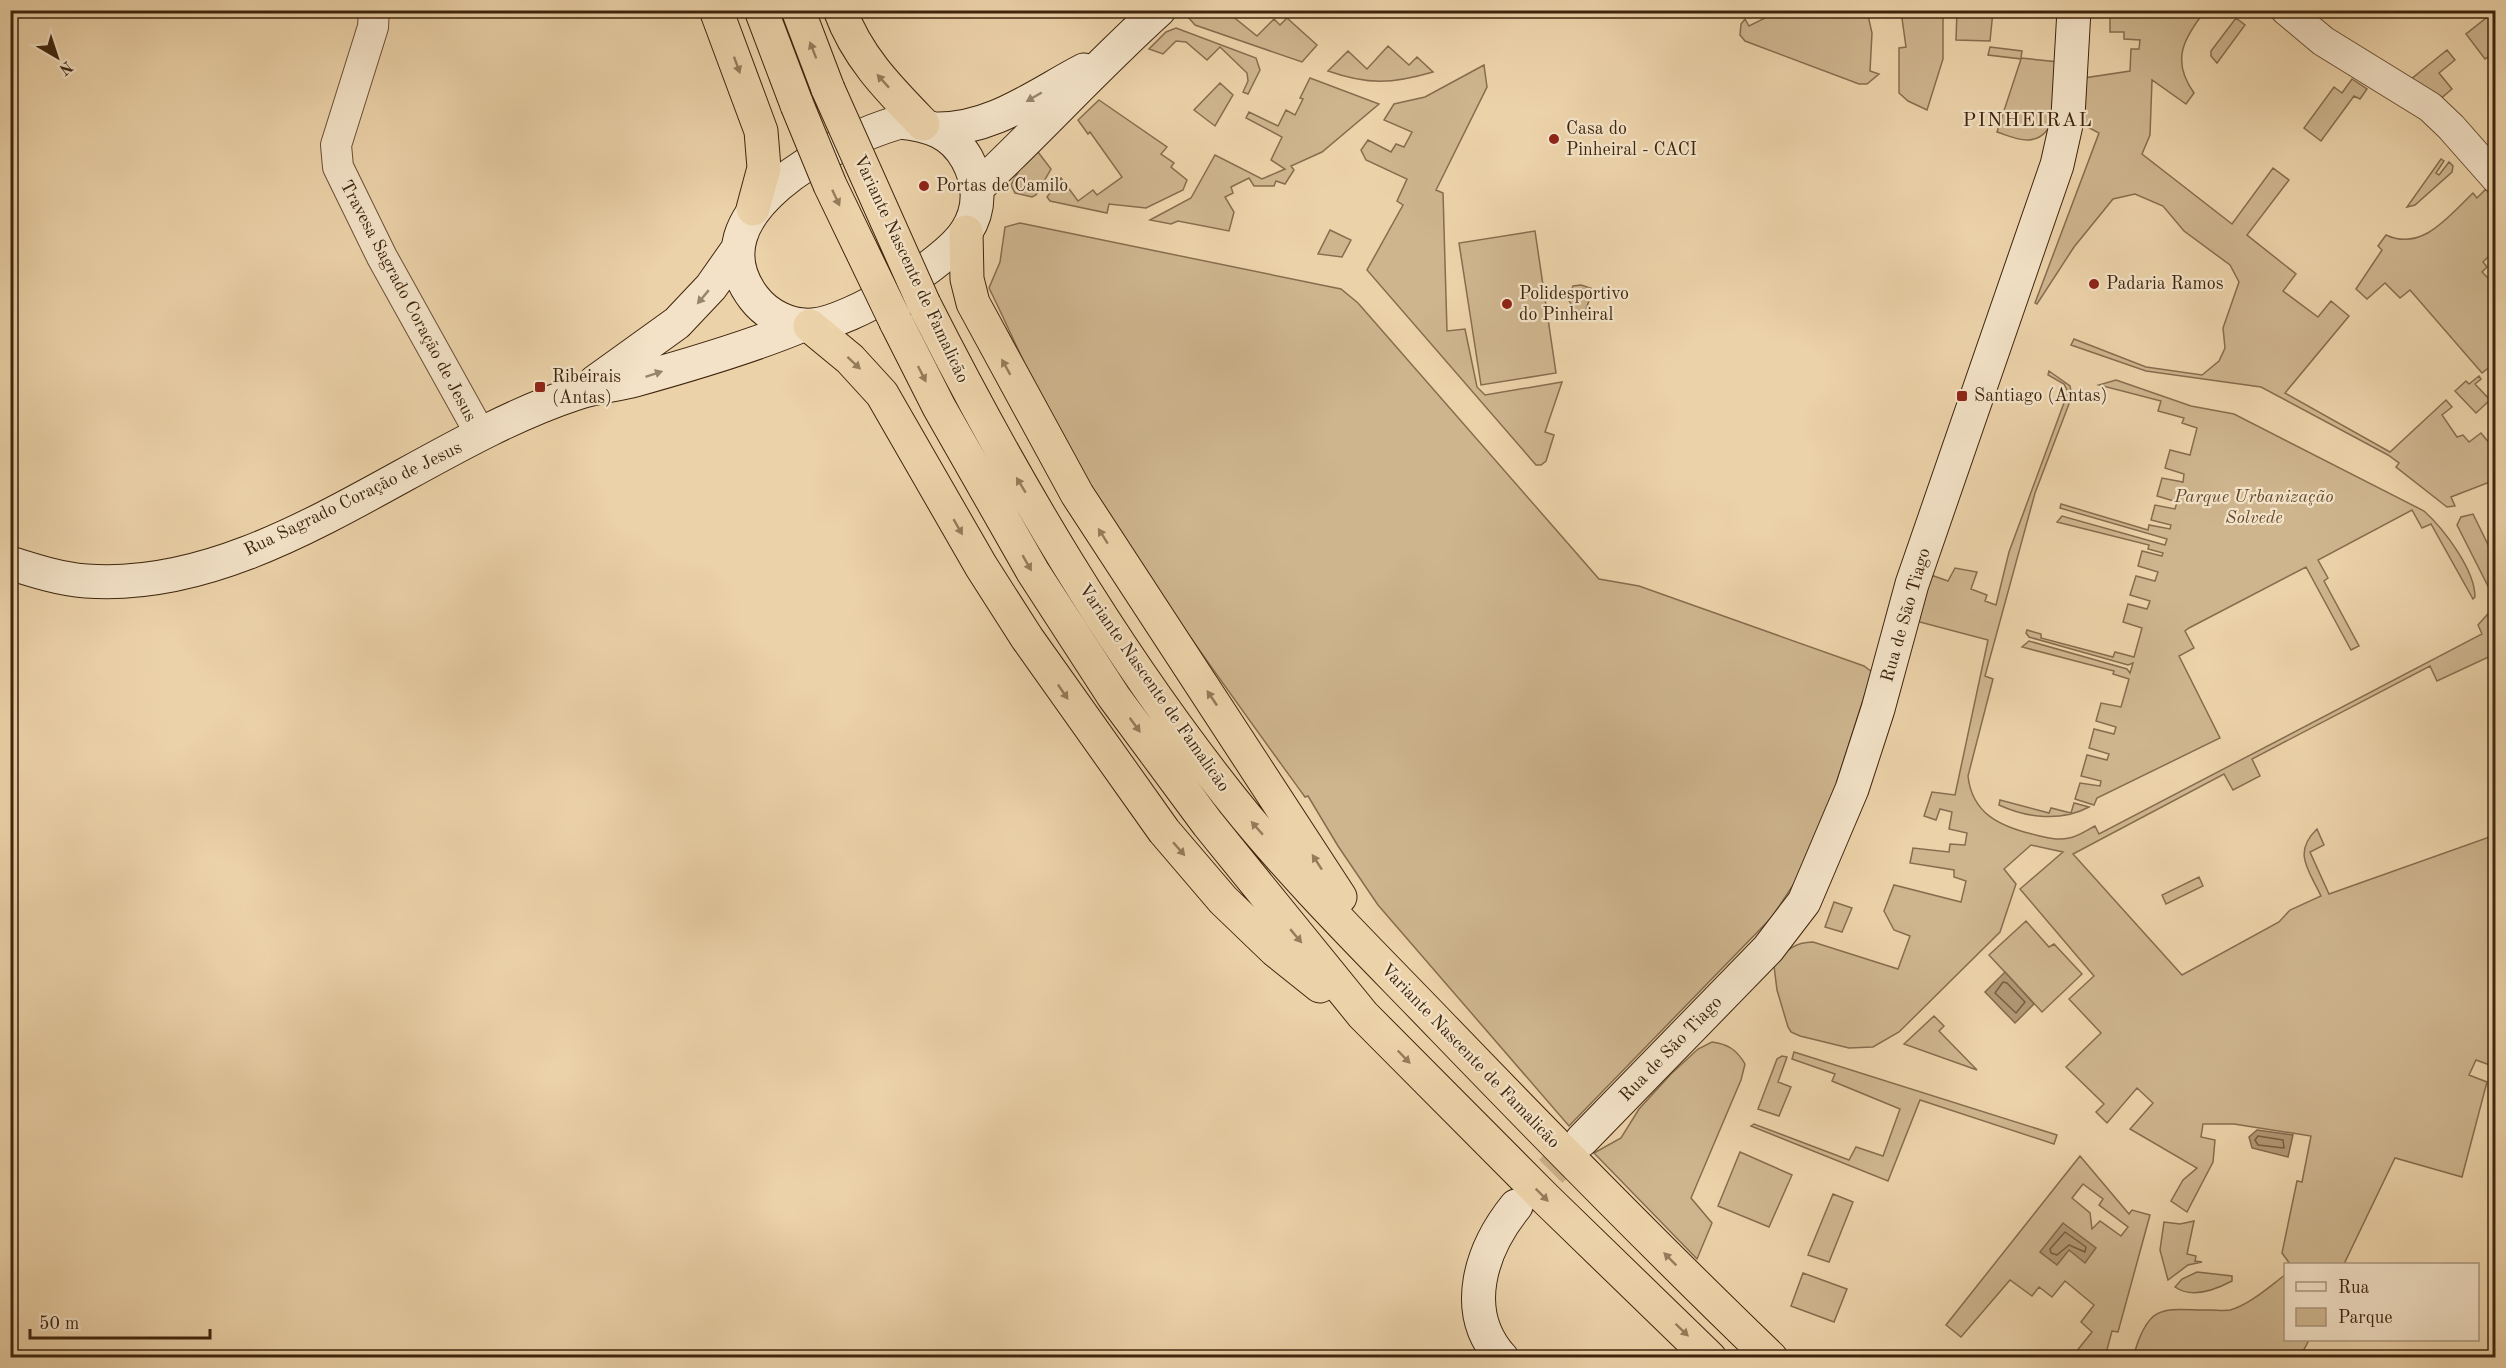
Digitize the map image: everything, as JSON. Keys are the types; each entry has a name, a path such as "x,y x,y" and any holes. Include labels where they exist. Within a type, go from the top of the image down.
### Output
{"highway":[{"path":"716,10 761,131 764,168 753,209"},
{"name":"Variante Nascente de Famalicão","path":"761,10 830,185 896,322 984,490 1086,656 1208,824 1364,1015 1545,1198 1710,1358"},
{"name":"Variante Nascente de Famalicão","path":"798,10 828,89 924,304 1019,482 1114,636 1175,724 1235,803 1382,965 1554,1144 1771,1358"},
{"path":"840,10 849,35 865,61 929,126"},
{"path":"966,232 967,279 973,303 1072,484 1121,564 1211,696 1382,965"},
{"path":"806,325 850,359 882,394 981,566 1081,717 1164,831 1223,900 1275,950 1364,1015"}],"main road":[{"path":"977,188 1047,122 1104,60 1159,10"},
{"name":"Rua de São Tiago","path":"1582,1140 1768,949 1804,902 1819,870 1852,789 1878,709 1912,584 2057,165 2067,116 2074,10"},
{"path":"806,325 780,319 760,306 745,287 738,264 737,250 744,225 753,209 783,182 866,131 900,122 964,127 990,121 1104,60"},
{"path":"929,126 962,150 973,170 978,202 966,232"},
{"name":"Rua Sagrado Coração de Jesus","path":"10,563 52,576 85,581 124,581 165,576 196,569 261,547 481,435 577,393 635,380 806,325 827,324 856,312 952,249 966,232"},
{"name":"Rua Sagrado Coração de Jesus","path":"577,393 677,323 711,287 737,250"},
{"path":"1502,1358 1483,1328 1479,1299 1480,1270 1499,1228 1516,1206"}],"street":[{"path":"2286,10 2322,41 2430,107 2496,178"},
{"name":"Travesa Sagrado Coração de Jesus","path":"374,19 336,145 338,167 345,186 382,257 481,435"}],"green space":[{"path":"1781,10 1867,11 1872,33 1870,71 1879,74 1867,84 1859,84 1745,41 1740,35 1741,24 1745,19 1749,26"},
{"path":"2121,10 2205,11 2191,31 2183,50 2183,71 2194,93 2186,104 2152,80 2150,135 2142,154 2232,224 2273,168 2289,180 2247,235 2296,274 2283,291 2318,317 2331,301 2349,316 2285,393 2390,452 2446,400 2452,407 2442,415 2457,437 2463,435 2469,442 2481,433 2495,450 2495,480 2451,497 2455,506 2447,507 2396,467 2399,463 2388,455 2261,387 2146,371 2071,345 2074,339 2146,367 2202,375 2219,361 2225,348 2223,328 2239,282 2230,265 2184,231 2163,206 2135,194 2113,199 2074,247 2037,304 2035,303 2099,133 2082,124 2084,78 2130,71 2131,49 2139,49 2140,40 2124,39 2124,32 2110,32 2110,14 2121,15"},
{"path":"1188,11 1226,11 1257,36 1274,19 1280,25 1287,18 1317,45 1302,62 1195,25 1188,17"},
{"path":"1901,11 1943,11 1943,59 1927,110 1908,101 1899,93 1899,48 1906,47"},
{"path":"1957,11 1993,11 1990,41 1956,40"},
{"path":"2490,15 2495,19 2495,53 2485,59 2466,34"},
{"path":"2236,18 2245,25 2217,63 2211,56 2211,51"},
{"path":"1176,28 1256,58 1260,70 1248,94 1243,92 1248,81 1247,73 1220,47 1207,60 1186,42 1176,41 1163,54 1149,49 1166,32"},
{"path":"1388,46 1409,65 1417,57 1433,72 1392,81 1368,81 1328,71 1348,51 1367,69"},
{"path":"1990,47 2022,51 2021,58 2059,62 2056,109 2053,120 2040,137 2025,140 1997,132 2021,59 1988,55"},
{"path":"2447,50 2455,60 2439,73 2452,89 2439,100 2410,80"},
{"path":"1484,65 1487,87 1436,190 1443,193 1447,331 1465,329 1477,387 1485,395 1562,382 1545,432 1554,435 1546,461 1541,465 1536,465 1367,270 1403,205 1397,201 1407,179 1366,160 1361,150 1368,140 1391,152 1396,144 1404,147 1412,132 1384,120 1394,104 1425,97"},
{"path":"1310,78 1379,104 1322,152 1291,166 1294,170 1285,184 1276,181 1274,186 1254,186 1249,178 1231,187 1233,193 1225,197 1234,212 1229,231 1178,221 1171,224 1150,220 1191,198 1215,155 1262,179 1285,169 1271,160 1282,137 1246,118 1249,112 1278,126 1286,110 1295,115"},
{"path":"2352,79 2367,89 2360,99 2354,96 2321,141 2304,128 2334,87 2342,93"},
{"path":"1220,83 1233,95 1215,126 1194,110"},
{"path":"1099,100 1167,147 1161,154 1174,163 1171,167 1187,180 1183,190 1146,208 1109,204 1107,213 1050,201 1047,197 1061,178 1078,201 1093,190 1097,195 1122,177 1090,132 1088,134 1078,120"},
{"path":"1038,152 1051,169 1036,195 1032,197 1015,193 1011,185 1023,163"},
{"path":"2441,159 2444,161 2436,173 2439,175 2449,162 2453,166 2452,172 2415,205 2407,207"},
{"path":"2486,189 2495,201 2495,250 2483,262 2487,267 2482,272 2495,283 2496,362 2482,373 2410,290 2400,298 2385,283 2367,299 2356,289 2382,250 2378,246 2386,235 2399,239 2411,239 2423,235 2444,221 2473,193 2477,198"},
{"path":"1020,223 1341,289 1358,303 1599,579 1639,586 1864,666 1872,672 1823,825 1801,873 1772,917 1569,1126 1378,905 1308,796 1305,797 1139,562 1078,465 1050,415 989,288 1000,262 1005,227"},
{"path":"1330,230 1351,240 1342,257 1318,254"},
{"name":"Polidesportivo do Pinheiral","path":"1535,231 1556,373 1481,385 1459,243"},
{"path":"1581,285 1593,289 1583,318 1578,316 1568,299 1573,286"},
{"path":"2049,371 2070,386 2072,396 2035,493 1985,676 1993,679 1968,776 1975,800 1981,809 1998,822 2020,831 2055,839 2079,835 2095,826 2099,834 2482,634 2478,625 2495,606 2495,654 2437,681 2430,666 2252,759 2260,776 2233,790 2224,774 2073,854 2182,975 2279,922 2290,910 2321,896 2308,870 2304,854 2305,846 2317,829 2324,845 2310,852 2329,894 2495,835 2495,1067 2476,1060 2469,1075 2487,1082 2462,1177 2395,1158 2344,1263 2289,1263 2282,1253 2297,1181 2302,1182 2311,1136 2234,1124 2203,1124 2201,1137 2215,1140 2213,1162 2187,1212 2171,1201 2183,1180 2197,1168 2130,1129 2153,1103 2137,1088 2107,1123 2096,1112 2104,1104 2066,1067 2101,1033 2069,999 2094,976 2020,889 2063,852 2031,845 2004,869 2016,884 2000,932 1899,1032 1873,1047 1849,1048 1800,1036 1791,1032 1788,1027 1777,990 1774,966 1790,948 1813,942 1898,969 1910,936 1894,930 1884,911 1894,885 1961,902 1966,881 1954,877 1954,870 1910,863 1913,848 1949,852 1950,844 1965,845 1967,833 1949,829 1952,812 1940,809 1936,820 1924,816 1932,792 1955,795 1988,640 1916,621 1931,575 1948,581 1955,568 1977,572 1971,589 1987,595 1985,601 1996,605 2009,552 2068,392 2064,384 2048,375"},
{"path":"2479,376 2481,379 2475,384 2490,400 2476,413 2455,391 2466,381 2469,384"},
{"name":"Parque Urbanização Solvede","path":"2116,380 2191,406 2234,414 2424,511 2457,551 2470,575 2475,597 2473,599 2431,524 2422,528 2412,510 2318,560 2328,578 2324,581 2359,646 2351,650 2306,567 2189,628 2185,631 2194,648 2179,656 2220,738 2097,798 2094,805 2075,799 2080,783 2100,786 2101,781 2081,776 2087,755 2107,760 2109,754 2089,748 2094,729 2114,734 2116,727 2096,721 2101,703 2121,707 2129,679 2113,674 2114,671 2022,647 2029,641 2127,669 2130,673 2133,663 2128,665 2029,637 2026,633 2027,630 2041,634 2041,638 2113,657 2115,652 2134,657 2142,628 2123,622 2128,604 2147,609 2150,601 2130,595 2136,576 2155,581 2158,572 2138,566 2142,551 2162,556 2163,553 2148,549 2149,545 2057,522 2062,516 2165,545 2167,539 2060,508 2061,504 2148,530 2149,525 2170,529 2171,525 2151,520 2155,505 2175,509 2177,502 2157,496 2162,478 2183,482 2184,474 2165,468 2170,450 2190,455 2197,428 2182,423 2184,418 2158,411 2161,401 2099,385"},
{"path":"2473,514 2495,559 2493,579 2495,600 2457,525 2461,517"},
{"path":"2000,800 2049,813 2051,808 2071,813 2074,803 2089,807 2067,815 2044,816 2021,813 1999,805"},
{"path":"2199,877 2203,886 2166,904 2162,895"},
{"path":"1834,902 1852,908 1842,932 1825,927"},
{"path":"2026,921 2049,947 2054,944 2082,974 2042,1012 1989,955"},
{"path":"1934,1016 1944,1026 1939,1031 1977,1070 1904,1044"},
{"path":"1712,1042 1732,1048 1745,1064 1741,1080 1691,1198 1712,1223 1697,1259 1594,1153 1621,1138 1639,1109 1671,1074 1698,1049"},
{"path":"1794,1052 2057,1135 2054,1144 1920,1100 1888,1181 1751,1126 1754,1124 1849,1160 1856,1147 1883,1156 1900,1109 1832,1081 1835,1074 1792,1059"},
{"path":"1782,1056 1787,1057 1778,1082 1791,1087 1779,1116 1758,1109 1777,1059"},
{"path":"1740,1152 1792,1175 1769,1227 1718,1206"},
{"path":"2080,1156 2129,1214 2132,1210 2150,1215 2118,1332 2112,1331 2105,1357 2082,1357 2076,1352 2092,1332 2081,1322 2094,1305 2065,1281 2052,1297 2039,1287 2032,1296 2010,1280 1961,1337 1946,1325","holes":["2083,1184 2103,1199 2099,1205 2128,1227 2121,1236 2100,1221 2092,1229 2090,1213 2072,1198"]},
{"path":"1833,1194 1853,1202 1829,1262 1808,1255"},
{"path":"2194,1221 2187,1254 2196,1256 2195,1261 2202,1262 2188,1265 2168,1280 2160,1250 2164,1222 2180,1224"},
{"path":"2197,1272 2232,1276 2232,1281 2211,1290 2196,1293 2182,1291 2175,1287 2182,1279"},
{"path":"1803,1273 1847,1289 1834,1322 1791,1306"},
{"path":"2284,1276 2284,1341 2308,1341 2300,1357 2155,1358 2135,1351 2147,1324 2154,1316 2162,1312 2182,1309 2230,1310 2252,1300"}],"water":[{"path":"2005,972 2034,1004 2015,1023 1985,992"},
{"path":"2257,1130 2293,1135 2288,1157 2252,1148 2249,1137"},
{"path":"2063,1223 2096,1248 2085,1263 2069,1250 2057,1265 2040,1252"}],"tunnel":[{"path":"1516,1206 1582,1140"}],"place":[{"name":"Casa do Pinheiral - CACI","path":"1554,139"},
{"name":"Portas de Camilo","path":"924,186"},
{"name":"Padaria Ramos","path":"2094,284"},
{"name":"Polidesportivo do Pinheiral","path":"1507,304"},
{"name":"Ribeirais (Antas)","path":"540,387"},
{"name":"Santiago (Antas)","path":"1962,396"}],"district":[{"name":"PINHEIRAL","path":"2028,121"}]}
